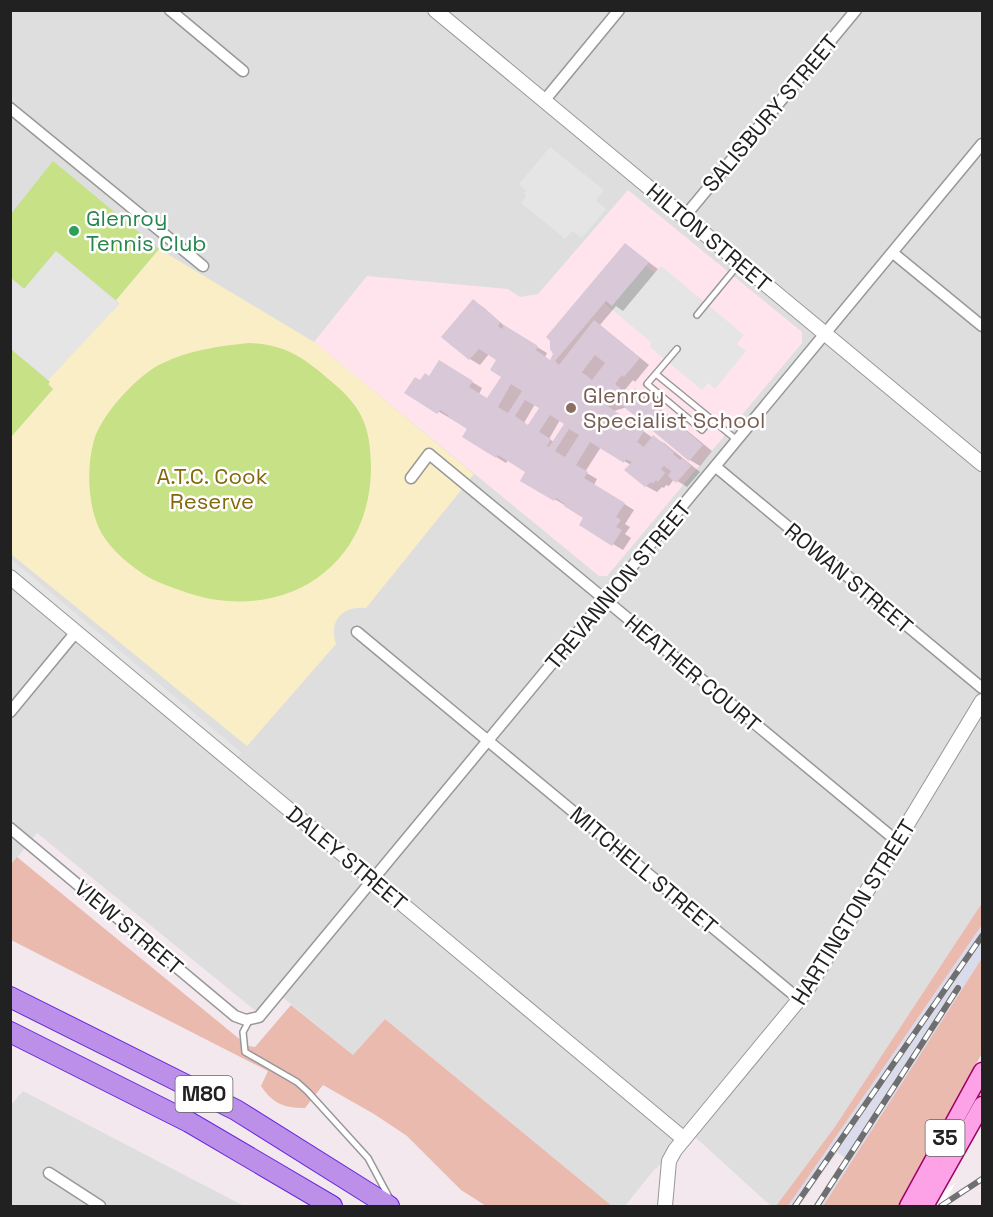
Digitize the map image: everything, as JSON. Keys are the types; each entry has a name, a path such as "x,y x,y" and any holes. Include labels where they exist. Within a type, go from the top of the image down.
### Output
{"highway":[{"name":"M80","path":"10,998 236,1110 389,1206"},
{"name":"M80","path":"10,1032 189,1122 332,1206"}],"main road":[{"name":"35","path":"908,1206 982,1071"},
{"name":"35","path":"926,1205 982,1105"}],"street":[{"path":"170,10 243,71"},
{"name":"HILTON STREET","path":"435,10 982,464"},
{"path":"544,101 619,10"},
{"name":"SALISBURY STREET","path":"685,216 856,10"},
{"path":"10,108 202,267"},
{"name":"TREVANNION STREET","path":"249,1020 262,1016 982,144"},
{"path":"893,252 982,326"},
{"name":"HEATHER COURT","path":"411,478 429,454 898,842"},
{"name":"ROWAN STREET","path":"716,467 982,688"},
{"name":"DALEY STREET","path":"10,577 684,1139"},
{"path":"10,712 76,632"},
{"name":"MITCHELL STREET","path":"357,632 800,1000"},
{"name":"HARTINGTON STREET","path":"665,1206 669,1161 684,1139 800,1000 982,701"},
{"name":"VIEW STREET","path":"10,828 235,1016 249,1020"},
{"path":"49,1173 100,1206"}],"lane":[{"path":"697,315 741,263"},
{"path":"677,348 647,384 702,430 711,419"},
{"path":"656,374 738,441"},
{"path":"249,1020 243,1032 245,1052 297,1082 308,1092 368,1158 395,1206"}],"shaded area":[{"path":"11,11 982,11 982,903 834,1128 776,1206 771,1206 694,1136 654,1170 625,1206 612,1206 385,1019 353,1055 275,991 257,1012 37,833 11,865"},
{"path":"550,147 604,190 596,200 606,209 582,238 572,231 565,239 521,203 526,196 524,193 526,191 519,184"},
{"name":"Glenroy Specialist School","path":"628,190 802,332 802,343 607,576 599,576 314,342 367,276 508,289 520,297 538,294"},
{"path":"56,251 119,304 48,380 11,349 11,278 24,289"},
{"path":"639,261 655,273 661,266 744,335 738,345 746,351 715,389 708,383 702,390 650,347 651,342 604,303"},
{"path":"11,559 242,753 237,757 11,568"},
{"path":"17,857 248,1046 255,1047 291,1005 353,1055 385,1019 612,1206 486,1206 461,1190 407,1136 323,1085 305,1108 280,1104 261,1086 268,1071 11,940 10,865"},
{"path":"982,903 982,925 788,1206 776,1206 834,1128"},
{"path":"982,925 982,958 823,1206 814,1206 845,1158 837,1152 799,1206 788,1206"},
{"path":"982,958 982,1053 900,1206 823,1206"},
{"path":"23,1091 244,1206 11,1206 11,1105"}],"green space":[{"name":"Glenroy Tennis Club","path":"53,161 159,249 116,300 56,251 24,289 11,278 11,214"},
{"name":"A.T.C. Cook Reserve","path":"159,249 314,342 474,474 366,608 350,609 339,616 334,628 336,644 247,746 11,554 11,437 53,389 48,384 50,382 48,380 119,304 116,300"},
{"path":"249,343 272,346 291,352 317,369 348,397 362,417 366,428 371,454 371,470 366,506 354,538 335,563 311,582 282,595 250,601 217,600 182,591 152,579 129,563 111,546 102,534 93,512 90,460 99,427 132,385 152,369 171,359 193,352"},
{"path":"11,349 50,382 48,384 53,389 11,437"}],"pier":[{"path":"956,1182 943,1206 923,1206 953,1185"}],"building":[{"path":"625,243 649,262 612,306 606,301 555,361 559,365 594,320 640,358 615,384 629,396 635,388 703,445 689,461 618,402 606,405 644,431 637,442 644,447 653,435 680,460 683,458 691,466 676,483 668,476 671,471 664,466 661,469 665,473 658,482 656,480 645,487 624,470 632,462 626,459 624,463 590,442 576,465 588,472 584,478 625,503 616,517 621,520 616,527 622,530 612,546 579,525 583,518 564,506 565,504 556,498 554,501 520,481 525,472 498,455 496,458 462,437 467,429 440,410 437,414 404,393 415,377 420,380 425,373 429,376 439,360 473,381 469,387 487,398 501,377 490,370 496,360 479,349 469,360 441,337 473,299 500,322 498,326 502,329 504,325 538,346 536,350 550,360 553,354 550,341 546,337","holes":["595,355 605,363 592,380 582,372","511,384 522,391 508,413 498,407","525,400 539,408 528,425 515,416","550,415 564,424 549,447 547,446 551,439 539,432","569,429 579,435 565,457 555,451"]}],"railway":[{"path":"795,1206 982,936"},
{"path":"817,1206 958,988"},
{"path":"941,1206 982,1179"}],"place":[{"name":"Glenroy Tennis Club","path":"74,231"},
{"name":"Glenroy Specialist School","path":"571,408"}]}
